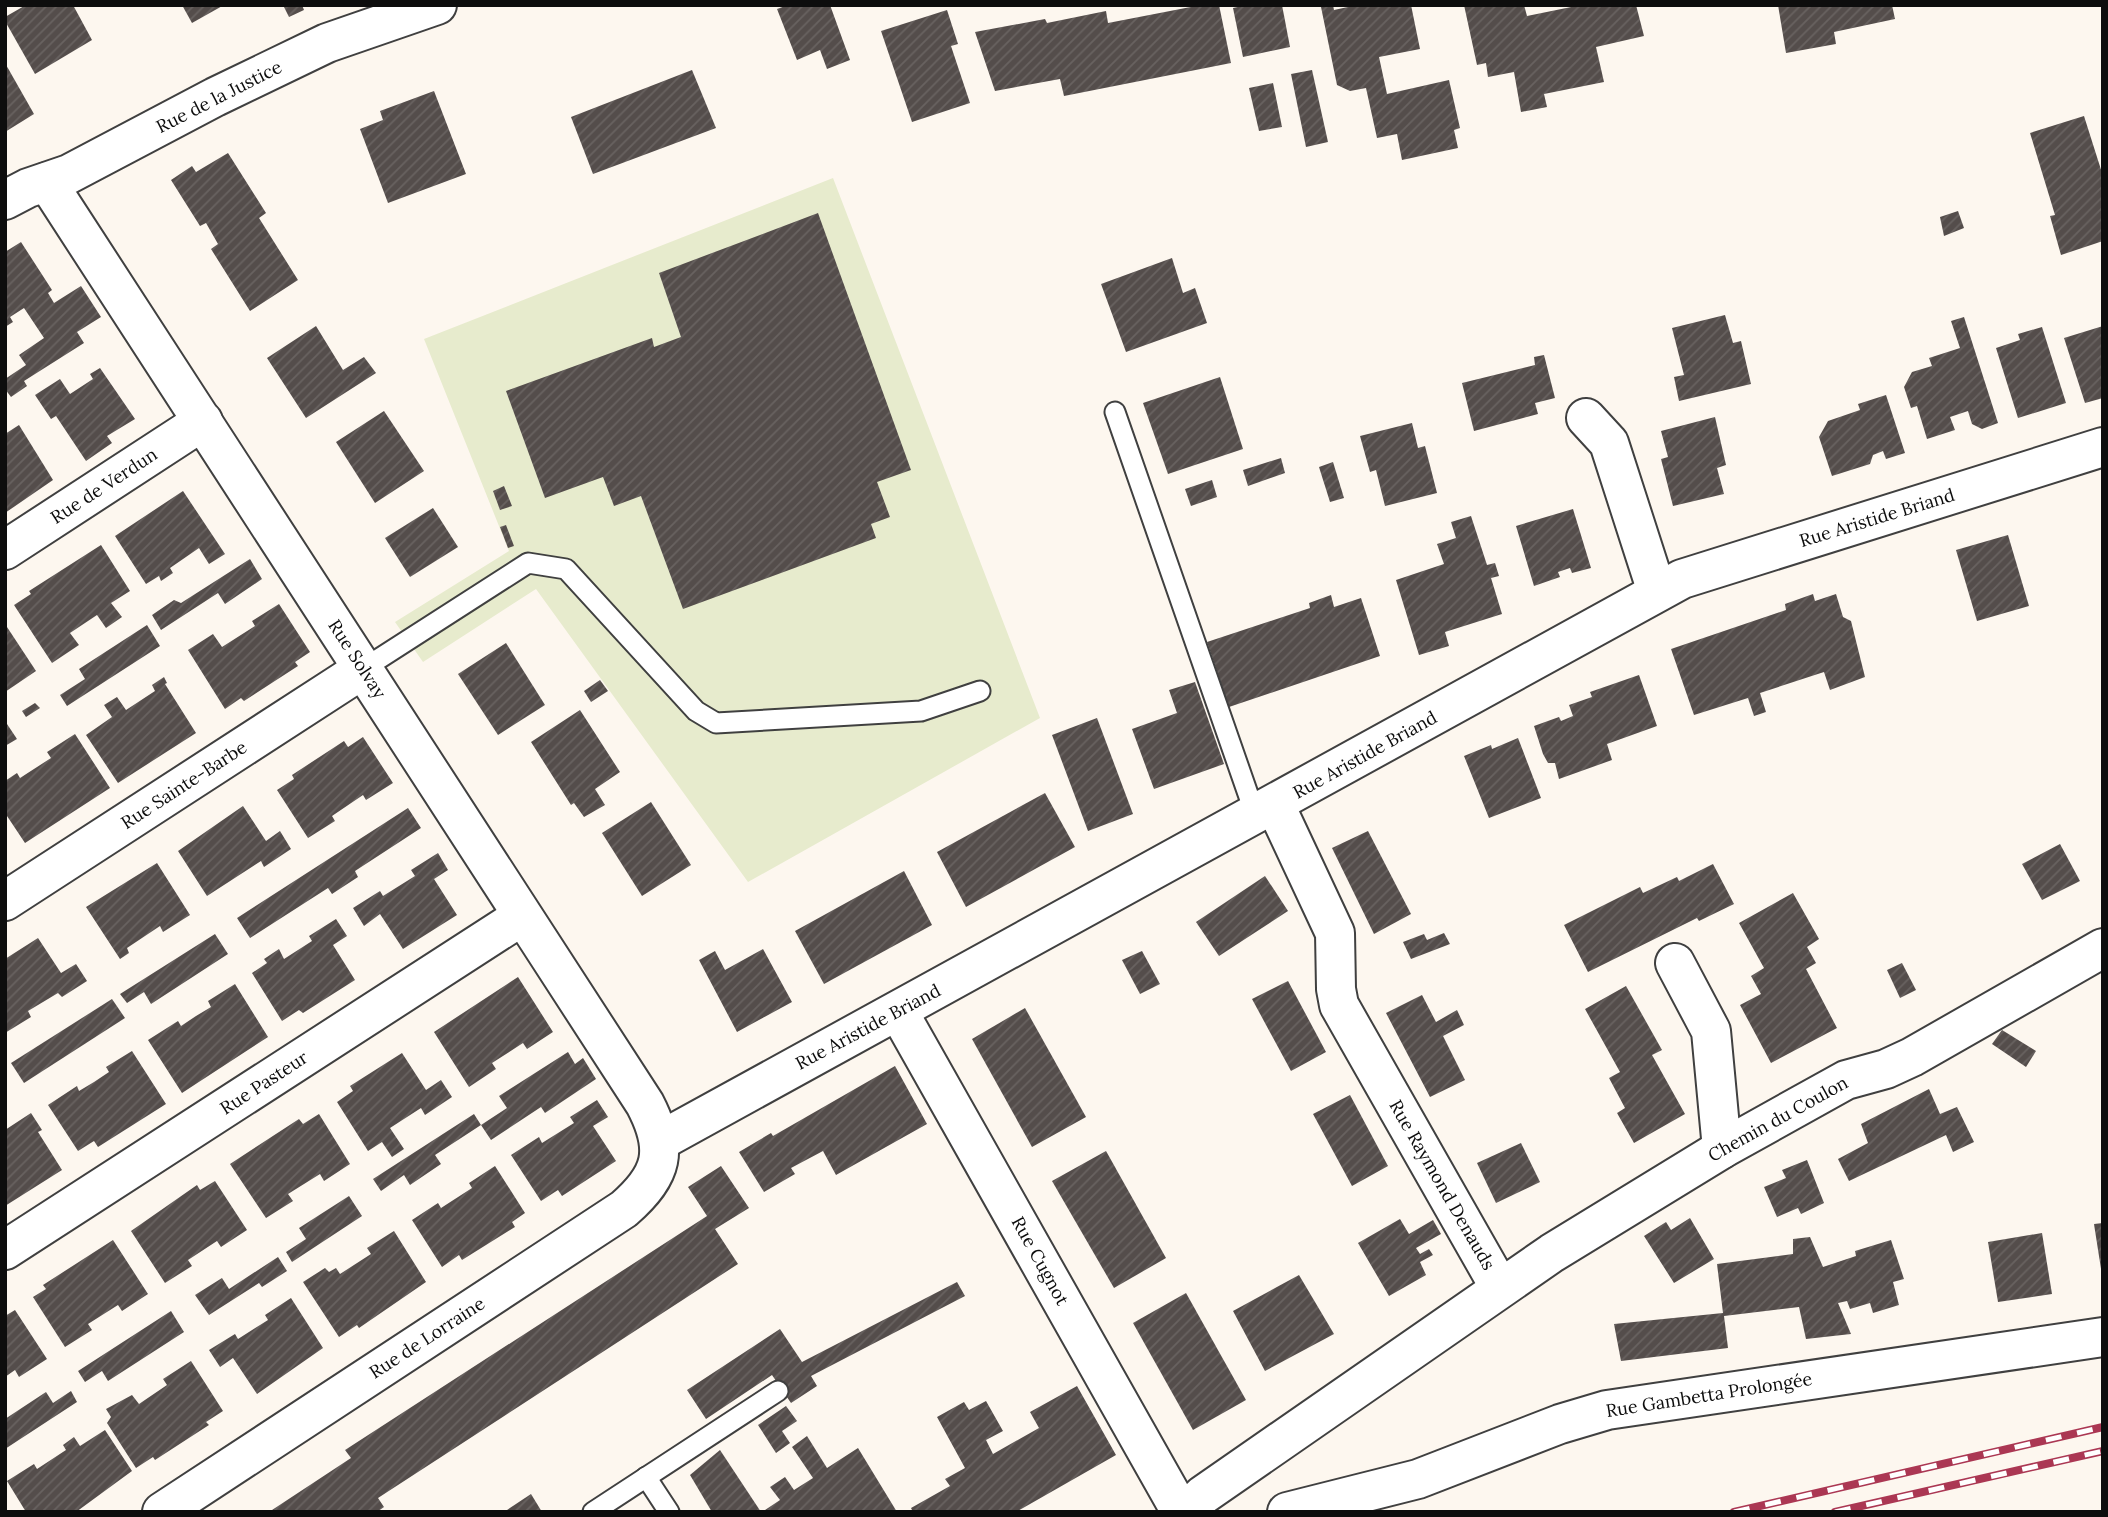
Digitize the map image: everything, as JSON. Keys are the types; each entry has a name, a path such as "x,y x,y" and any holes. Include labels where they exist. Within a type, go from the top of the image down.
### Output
{"street":[{"name":"Rue de la Justice","path":"5,200 69,174 327,43 437,5"},
{"name":"Rue Solvay","path":"47,181 645,1104 660,1141"},
{"path":"1586,418 1609,443 1657,592"},
{"name":"Rue de Verdun","path":"5,550 203,421"},
{"name":"Rue Aristide Briand","path":"660,1141 1682,579 2103,447"},
{"name":"Rue Sainte-Barbe","path":"5,901 363,669"},
{"name":"Rue Raymond Denauds","path":"1183,1512 1500,1288 1339,1005 1335,933 1265,809"},
{"name":"Rue Pasteur","path":"5,1250 522,916"},
{"name":"Chemin du Coulon","path":"1500,1288 1721,1149 1846,1080 1886,1069 1912,1057 2103,948"},
{"path":"1675,963 1711,1031 1721,1149"},
{"name":"Rue Cugnot","path":"898,1011 1183,1512"},
{"name":"Rue de Lorraine","path":"162,1512 624,1209 640,1194 658,1167 660,1141"},
{"name":"Rue Gambetta Prolongée","path":"1287,1512 1418,1479 1560,1424 1607,1410 2103,1337"}],"lane":[{"path":"1115,412 1265,809"},
{"path":"363,669 528,563 566,569 696,711 716,723 921,711 980,691"},
{"path":"593,1512 778,1391"},
{"path":"646,1477 669,1512"}],"green space":[{"path":"833,178 1040,718 748,882 536,589 423,662 395,622 509,551 424,339"}],"building":[{"path":"26,5 73,5 92,40 35,74 5,21 5,17"},
{"path":"182,5 224,5 192,23"},
{"path":"283,5 302,5 304,10 289,17"},
{"path":"788,5 830,5 850,60 827,69 820,50 797,60 777,9"},
{"path":"1201,5 1219,5 1231,63 1064,96 1060,79 995,91 975,32 1045,19 1047,23 1106,11 1108,23"},
{"path":"1247,5 1282,5 1290,47 1243,57 1233,8"},
{"path":"1333,5 1334,10 1357,5 1411,5 1420,49 1379,57 1387,94 1449,80 1460,128 1454,130 1458,148 1402,160 1397,134 1377,138 1366,88 1350,91 1337,85 1321,7"},
{"path":"1464,5 1524,5 1527,16 1581,5 1636,5 1644,36 1596,47 1604,82 1544,94 1547,107 1521,112 1514,72 1488,77 1486,63 1477,65"},
{"path":"1778,5 1892,5 1895,19 1834,32 1836,44 1786,53"},
{"path":"947,10 958,44 951,46 970,103 912,122 881,31"},
{"path":"5,63 34,114 5,132"},
{"path":"692,70 716,128 593,174 571,117"},
{"path":"1312,70 1328,142 1306,147 1291,74"},
{"path":"1273,83 1282,127 1259,131 1249,88"},
{"path":"434,91 466,174 388,203 360,129 383,120 380,111"},
{"path":"2084,116 2103,176 2103,241 2061,255 2050,216 2055,215 2030,133"},
{"path":"228,153 266,213 259,218 298,280 250,311 211,249 218,244 206,223 200,226 171,180 192,166 196,172"},
{"path":"1958,211 1964,228 1944,236 1940,217"},
{"path":"818,213 911,470 877,482 890,517 871,524 876,538 683,609 641,496 614,506 603,477 545,498 506,391 652,338 654,347 681,337 659,273"},
{"path":"21,242 52,290 48,293 54,303 81,286 101,317 77,332 84,343 24,381 27,386 11,397 5,389 5,379 26,365 19,355 44,338 24,308 10,317 13,322 5,327 5,252"},
{"path":"1172,258 1183,293 1195,288 1207,323 1126,352 1101,284"},
{"path":"1725,315 1733,343 1741,341 1751,384 1679,401 1674,377 1684,375 1672,328"},
{"path":"1964,317 1998,423 1982,429 1972,424 1968,411 1950,417 1955,430 1927,439 1917,406 1911,408 1904,387 1912,372 1932,366 1929,358 1960,348 1951,321"},
{"path":"316,326 343,370 364,357 376,373 306,418 267,358"},
{"path":"2103,326 2103,398 2085,403 2064,338"},
{"path":"2042,327 2066,403 2018,418 1996,348 2020,340 2018,334"},
{"path":"1544,355 1555,398 1535,403 1538,414 1474,431 1462,383 1535,365 1534,357"},
{"path":"100,368 135,419 107,436 112,443 86,461 56,416 51,419 35,395 60,379 70,394 93,379 90,374"},
{"path":"1220,377 1243,449 1168,474 1143,403"},
{"path":"1886,395 1905,453 1886,459 1883,451 1873,455 1870,464 1832,476 1819,437 1828,421 1860,410 1858,404"},
{"path":"384,411 424,471 375,503 336,442"},
{"path":"1715,417 1726,465 1717,468 1724,494 1673,506 1661,459 1668,457 1661,431"},
{"path":"1412,423 1418,448 1425,446 1437,493 1385,506 1376,470 1370,472 1360,436"},
{"path":"19,425 53,480 5,513 5,434"},
{"path":"1281,458 1285,473 1248,486 1243,470"},
{"path":"1333,462 1344,498 1330,502 1319,467"},
{"path":"1212,480 1217,497 1191,506 1185,489"},
{"path":"504,486 512,506 500,510 493,491"},
{"path":"183,491 225,554 209,564 199,548 170,568 173,573 161,581 159,576 146,584 115,536"},
{"path":"433,508 458,547 410,577 385,538"},
{"path":"1573,509 1591,568 1572,573 1570,568 1558,572 1560,577 1534,586 1516,526"},
{"path":"1471,516 1487,565 1495,563 1499,576 1491,578 1502,614 1445,632 1449,646 1419,655 1396,580 1444,564 1437,544 1456,538 1451,522"},
{"path":"506,525 514,546 508,548 500,527"},
{"path":"2008,535 2029,606 1977,621 1956,550"},
{"path":"101,545 130,591 111,603 122,617 106,628 97,615 70,633 79,645 52,663 14,605 31,594 29,591"},
{"path":"250,559 262,579 225,604 218,593 161,630 152,615 174,600 181,603"},
{"path":"1813,594 1815,601 1836,594 1843,617 1851,621 1865,677 1830,690 1824,672 1760,693 1766,712 1754,716 1748,698 1694,715 1671,649 1786,610 1785,604"},
{"path":"1331,595 1334,607 1361,598 1380,656 1229,707 1207,642 1310,608 1309,603"},
{"path":"279,604 310,652 295,662 298,666 244,701 241,698 225,709 188,650 213,634 222,647 255,626 252,621"},
{"path":"5,624 36,671 5,692"},
{"path":"147,625 160,646 67,706 60,695 85,679 79,669"},
{"path":"506,643 545,705 498,735 458,674"},
{"path":"1639,675 1657,726 1607,744 1612,760 1559,779 1555,763 1548,763 1543,754 1534,726 1559,717 1561,721 1573,716 1569,705 1592,697 1590,692"},
{"path":"164,677 167,683 165,684 196,733 118,783 86,735 112,717 104,705 117,697 126,710 155,691 152,685"},
{"path":"600,680 608,691 591,702 584,691"},
{"path":"1195,682 1224,764 1154,789 1132,729 1177,713 1169,690"},
{"path":"35,703 40,708 26,717 22,711"},
{"path":"580,710 620,772 595,789 605,805 584,817 574,803 571,805 531,742"},
{"path":"1097,718 1133,814 1088,831 1052,735"},
{"path":"5,721 17,739 5,746"},
{"path":"75,734 110,788 25,843 5,813 5,781 17,773 20,778 51,758 47,752"},
{"path":"363,737 393,783 366,800 363,795 332,816 335,821 308,838 277,790 294,779 292,775 344,741 348,747"},
{"path":"1518,738 1541,798 1489,818 1464,756 1491,745 1492,749"},
{"path":"1045,793 1075,847 966,907 937,852"},
{"path":"651,802 691,865 642,896 602,833"},
{"path":"243,806 266,841 280,831 291,849 264,867 261,861 207,896 178,851"},
{"path":"408,808 421,828 355,871 358,877 332,894 328,888 250,938 237,918"},
{"path":"1368,831 1411,914 1374,934 1332,848"},
{"path":"2060,844 2080,881 2042,900 2022,864"},
{"path":"438,853 448,870 434,879 457,915 403,949 380,914 364,926 353,908 380,891 383,896 415,876 411,870"},
{"path":"157,863 190,915 163,932 160,926 127,948 129,953 120,959 86,907"},
{"path":"1713,864 1734,904 1699,921 1697,918 1588,972 1564,925 1640,887 1643,893 1677,877 1679,881"},
{"path":"904,871 932,925 824,984 795,931"},
{"path":"1265,876 1288,911 1219,956 1196,922"},
{"path":"1793,893 1819,939 1807,947 1816,963 1806,969 1837,1028 1771,1063 1740,1005 1761,994 1751,976 1764,968 1739,923"},
{"path":"336,919 347,936 333,945 355,980 303,1013 299,1010 282,1021 252,973 267,963 264,959 279,949 284,959 312,941 309,936"},
{"path":"1444,933 1450,944 1411,959 1403,942 1424,934 1427,940"},
{"path":"215,934 228,954 151,1004 144,992 127,1003 120,994"},
{"path":"38,938 61,973 76,964 87,981 62,997 58,993 28,1011 31,1017 5,1033 5,959"},
{"path":"763,949 792,1002 737,1032 699,960 715,951 725,970"},
{"path":"1142,951 1160,984 1140,994 1122,960"},
{"path":"1902,963 1916,990 1900,998 1887,970"},
{"path":"518,977 553,1032 527,1049 523,1043 492,1063 496,1069 469,1087 434,1032"},
{"path":"1288,981 1326,1052 1291,1071 1252,999"},
{"path":"235,984 268,1037 182,1093 148,1040 178,1021 181,1026 211,1007 208,1001"},
{"path":"1626,986 1662,1050 1652,1055 1685,1114 1634,1143 1617,1113 1625,1108 1609,1078 1620,1072 1585,1009"},
{"path":"1422,995 1436,1022 1457,1010 1464,1025 1443,1036 1465,1080 1430,1097 1386,1013"},
{"path":"112,999 125,1018 24,1083 11,1063"},
{"path":"1025,1008 1086,1117 1032,1147 972,1039"},
{"path":"2002,1030 2036,1051 2026,1067 1992,1044"},
{"path":"132,1051 166,1104 98,1147 94,1141 78,1151 48,1105 77,1086 79,1091 94,1082 109,1072 106,1067"},
{"path":"568,1052 575,1064 583,1058 596,1079 545,1113 541,1107 491,1140 481,1125 507,1108 499,1096"},
{"path":"402,1053 426,1090 441,1080 452,1097 425,1115 421,1108 390,1128 404,1149 392,1157 382,1142 368,1151 337,1102 353,1091 350,1086"},
{"path":"895,1066 927,1124 836,1175 823,1151 791,1168 795,1174 764,1192 739,1152 771,1133 773,1136"},
{"path":"1929,1089 1940,1114 1957,1107 1974,1142 1953,1152 1946,1135 1849,1181 1838,1159 1868,1143 1861,1124"},
{"path":"1350,1095 1388,1166 1352,1186 1313,1114"},
{"path":"597,1100 608,1117 593,1126 616,1161 562,1196 558,1190 541,1201 511,1155 539,1137 542,1143 574,1123 570,1117"},
{"path":"31,1113 42,1130 38,1132 62,1170 5,1206 5,1130"},
{"path":"319,1114 350,1164 324,1181 320,1174 288,1194 293,1201 266,1218 230,1164 299,1119 303,1124"},
{"path":"474,1114 481,1125 435,1155 441,1164 410,1185 404,1175 381,1191 373,1179"},
{"path":"1521,1143 1540,1182 1496,1203 1477,1163"},
{"path":"1106,1151 1166,1258 1114,1288 1052,1181"},
{"path":"1807,1160 1824,1203 1801,1214 1798,1208 1777,1217 1764,1187 1786,1178 1782,1170"},
{"path":"495,1166 525,1213 512,1222 515,1227 462,1260 459,1255 442,1267 412,1220 438,1203 441,1208 472,1188 469,1183"},
{"path":"721,1166 749,1208 715,1229 738,1264 378,1498 384,1507 377,1512 269,1512 351,1458 345,1450 707,1216 688,1187"},
{"path":"215,1181 247,1230 221,1247 217,1241 188,1260 192,1266 165,1283 131,1231 197,1185 200,1190"},
{"path":"349,1196 362,1216 292,1262 286,1252 306,1239 299,1228"},
{"path":"1690,1218 1714,1259 1674,1283 1644,1236 1666,1222 1671,1230"},
{"path":"1400,1219 1409,1234 1433,1220 1441,1234 1416,1248 1420,1254 1429,1249 1433,1255 1420,1262 1426,1275 1389,1296 1358,1243"},
{"path":"2103,1223 2103,1269 2101,1269 2094,1224"},
{"path":"394,1231 426,1282 359,1328 357,1325 339,1337 303,1282 325,1268 329,1272 336,1268 340,1274 371,1254 367,1248"},
{"path":"2042,1233 2052,1294 1998,1302 1988,1242"},
{"path":"1810,1237 1823,1267 1856,1256 1855,1251 1891,1240 1904,1279 1893,1282 1899,1305 1873,1313 1870,1303 1850,1309 1847,1301 1838,1303 1851,1334 1806,1339 1799,1307 1724,1316 1728,1348 1621,1361 1614,1324 1723,1313 1717,1264 1793,1254 1793,1239"},
{"path":"113,1240 148,1294 122,1311 118,1305 88,1324 92,1330 65,1347 33,1297 46,1289 43,1285"},
{"path":"278,1257 287,1271 262,1287 259,1283 209,1315 195,1295 222,1278 229,1289"},
{"path":"1299,1275 1334,1334 1265,1371 1233,1311"},
{"path":"957,1282 965,1296 811,1376 817,1386 791,1403 772,1375 706,1419 687,1390 780,1329 802,1362"},
{"path":"1186,1293 1246,1400 1193,1430 1133,1323"},
{"path":"291,1298 323,1348 257,1394 233,1358 220,1367 209,1350 235,1334 238,1339 268,1320 265,1315"},
{"path":"15,1310 47,1359 19,1377 15,1370 5,1377 5,1316"},
{"path":"171,1311 184,1332 108,1381 102,1371 85,1382 78,1371"},
{"path":"191,1361 223,1411 206,1422 209,1425 155,1460 153,1457 136,1468 107,1423 111,1417 106,1409 132,1395 139,1404 167,1385 163,1379"},
{"path":"1077,1386 1116,1455 1016,1512 913,1512 911,1508 950,1486 945,1479 965,1468 937,1417 964,1402 969,1410 986,1401 1003,1431 986,1440 993,1454 1039,1428 1030,1412"},
{"path":"71,1391 77,1402 5,1449 5,1419 46,1392 53,1403"},
{"path":"786,1406 797,1421 782,1431 790,1443 776,1453 758,1425"},
{"path":"105,1430 132,1471 76,1512 26,1512 7,1481 34,1464 37,1469 66,1450 63,1445 74,1437 80,1446"},
{"path":"807,1436 827,1468 858,1448 897,1512 762,1512 780,1500 770,1487 785,1477 794,1490 813,1478 792,1447"},
{"path":"720,1450 761,1512 712,1512 690,1475"},
{"path":"531,1494 542,1512 504,1512"}],"railway":[{"path":"1734,1512 2103,1427"},
{"path":"1835,1512 2103,1451"}]}
